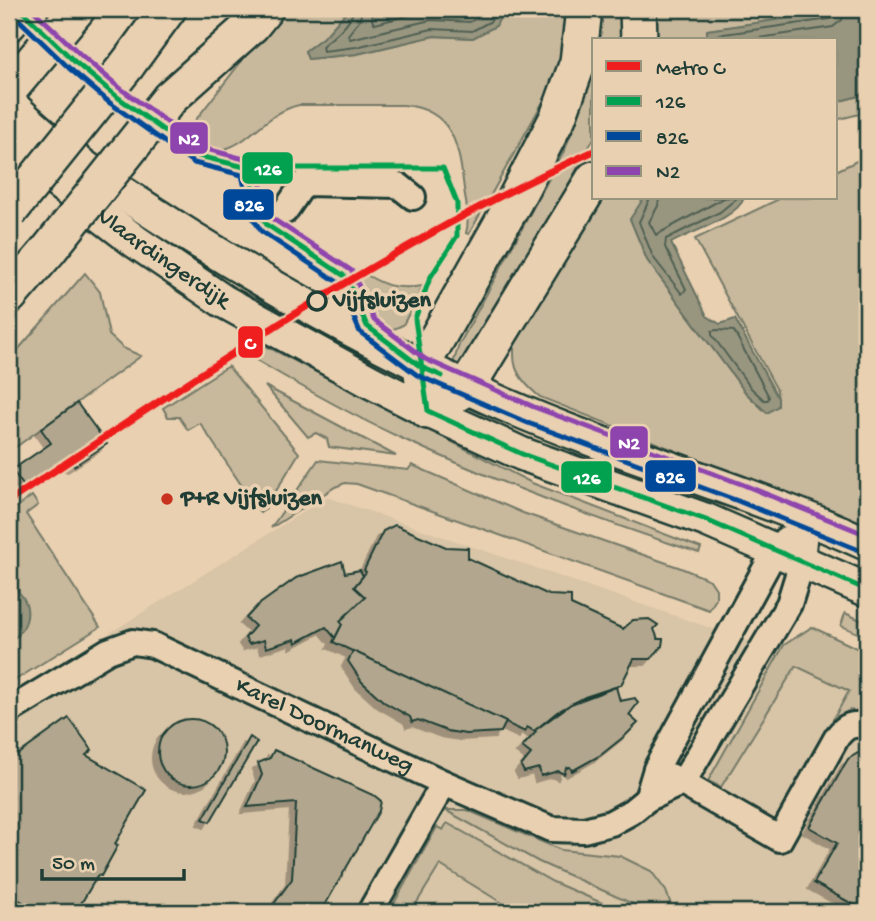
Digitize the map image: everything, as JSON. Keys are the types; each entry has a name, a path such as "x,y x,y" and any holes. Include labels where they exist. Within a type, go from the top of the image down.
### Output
{"highway":[{"path":"9,23 20,9"},
{"path":"9,212 127,65 168,9"},
{"path":"9,296 170,99 236,9"},
{"path":"170,99 265,9"},
{"path":"584,9 578,62 558,117 514,202 421,367 428,411 467,387 592,182"},
{"path":"638,9 639,38"},
{"path":"9,90 72,15"}],"main road":[{"name":"Vlaardingerdijk","path":"9,103 29,124 88,169 168,223 287,296 421,367 531,415 867,544"},
{"name":"Vlaardingerdijk","path":"9,145 136,243 223,301 428,411 522,454 706,520 867,590"}],"street":[{"path":"285,211 304,183 398,185 413,197"},
{"path":"647,799 656,769 789,555 806,519"},
{"path":"683,782 789,604 789,555"},
{"name":"Karel Doormanweg","path":"9,710 108,651 133,642 143,643 153,645 444,783 551,828 584,830 611,822 631,812 647,799 683,782"},
{"path":"656,769 780,839 843,729 854,723 867,726"},
{"path":"370,912 444,783"}],"shaded area":[{"path":"282,9 349,9 326,35 305,51 308,59 357,54 434,36 473,38 502,16 504,9 574,9 570,43 554,82 469,234 466,233 467,211 456,145 443,122 420,108 403,105 299,105 283,111 232,147 218,150 201,148 181,139"},
{"path":"595,9 626,9 623,38 597,38"},
{"path":"649,9 833,9 830,12 708,30 707,38 650,38"},
{"path":"592,66 592,142 475,355 458,373 451,370 459,345 566,147 585,95"},
{"path":"867,94 867,112 838,119 838,101"},
{"path":"865,157 867,159 867,261 863,263 867,272 867,515 863,525 540,397 519,375 514,359 517,329 593,200 643,200 638,229 647,260 746,393 767,413 778,405 777,390 695,239 777,200 838,200 838,170"},
{"path":"358,270 389,285 423,286 403,325 394,329 382,328 366,308 352,276"},
{"path":"85,273 100,292 109,335 123,348 141,356 9,452 9,360"},
{"path":"266,346 532,483 701,548 699,553 511,485 382,429 251,357"},
{"path":"228,366 299,453 260,513 200,423 188,430 179,417 168,417 163,408"},
{"path":"265,386 396,456 329,447 327,439 316,433 308,437"},
{"path":"318,460 408,470 412,465 523,513 710,580 716,589 716,599 709,610 357,484 345,483 335,487 271,528"},
{"path":"32,496 38,505 26,514 100,627 9,684 9,641 19,635 19,590 9,585 9,513"},
{"path":"327,497 813,663 867,690 867,912 9,912 9,696"},
{"path":"845,613 867,623 867,637 841,626"},
{"path":"812,627 867,653 867,705 863,713 850,710 834,718 849,691 796,666 721,787 708,781 784,645"},
{"path":"445,810 467,810 561,850 620,856 651,871 666,891 670,902 664,912 651,912 539,862"},
{"path":"447,823 553,882 623,912 517,912 440,865 411,912 389,912 437,827 443,830"}],"water":[{"path":"349,9 504,9 496,26 473,38 434,36 357,54 308,59 305,51 326,35"},
{"path":"833,9 867,9 867,94 838,101 838,38 707,38 707,30 830,12"},
{"path":"643,200 743,200 723,218 671,243 707,316 720,324 735,319 778,398 778,406 767,413 746,393 647,260 630,219"},
{"path":"9,585 23,598 27,613 23,628 9,641"}],"building":[{"path":"77,403 107,444 74,466 65,463 26,489 12,470 51,443 41,429"},
{"path":"395,525 446,547 468,548 468,558 549,595 571,596 571,605 623,629 633,620 649,619 658,625 654,629 658,639 663,639 662,646 651,659 634,659 621,685 585,697 557,712 534,731 527,727 525,732 333,642 342,624 340,621 365,597 354,587 366,572 364,570 383,531"},
{"path":"342,561 345,573 360,570 363,576 354,587 365,597 340,621 342,624 335,638 326,627 296,643 295,639 266,648 264,640 249,644 245,638 255,626 246,618 257,606 296,578"},
{"path":"353,651 506,722 501,732 466,734 447,731 418,720 412,722 410,717 384,702 362,682 348,661"},
{"path":"616,687 620,701 635,698 638,703 629,715 638,723 626,735 601,755 572,771 570,767 566,768 564,774 558,771 541,776 539,768 524,772 521,766 531,754 522,747 536,732 534,731 571,704"},
{"path":"69,718 92,750 86,755 146,790 115,844 118,845 101,876 98,875 76,912 40,912 9,894 9,761"},
{"path":"191,719 214,729 224,752 214,775 191,785 168,775 158,752 168,729"},
{"path":"250,737 257,742 210,822 203,819"},
{"path":"274,750 381,801 379,811 321,912 268,912 292,879 296,803 247,807 262,775 258,763 270,758"},
{"path":"858,753 867,754 867,912 814,883 837,843 809,827 848,759"}],"metro line":[{"name":"C","path":"9,501 223,360 368,270 442,227 592,152"}],"transit line":[{"name":"126","path":"20,9 75,62 116,96 199,156 249,168 443,168 457,203 457,236 430,278 415,319 428,411 522,454 706,520 867,590"},
{"name":"N2","path":"32,9 121,89 203,148 255,162 267,209 273,219 352,271 374,320 425,359 534,407 744,485 867,535"},
{"name":"826","path":"14,15 110,103 194,163 242,175 251,215 261,231 339,283 360,332 417,375 528,423 738,501 864,552"},
{"name":"126","path":"249,168 259,212 267,225 346,277 367,326 421,367 442,376"}],"place":[{"name":"Vijfsluizen","path":"317,301"},
{"name":"P+R Vijfsluizen","path":"167,499"}]}
